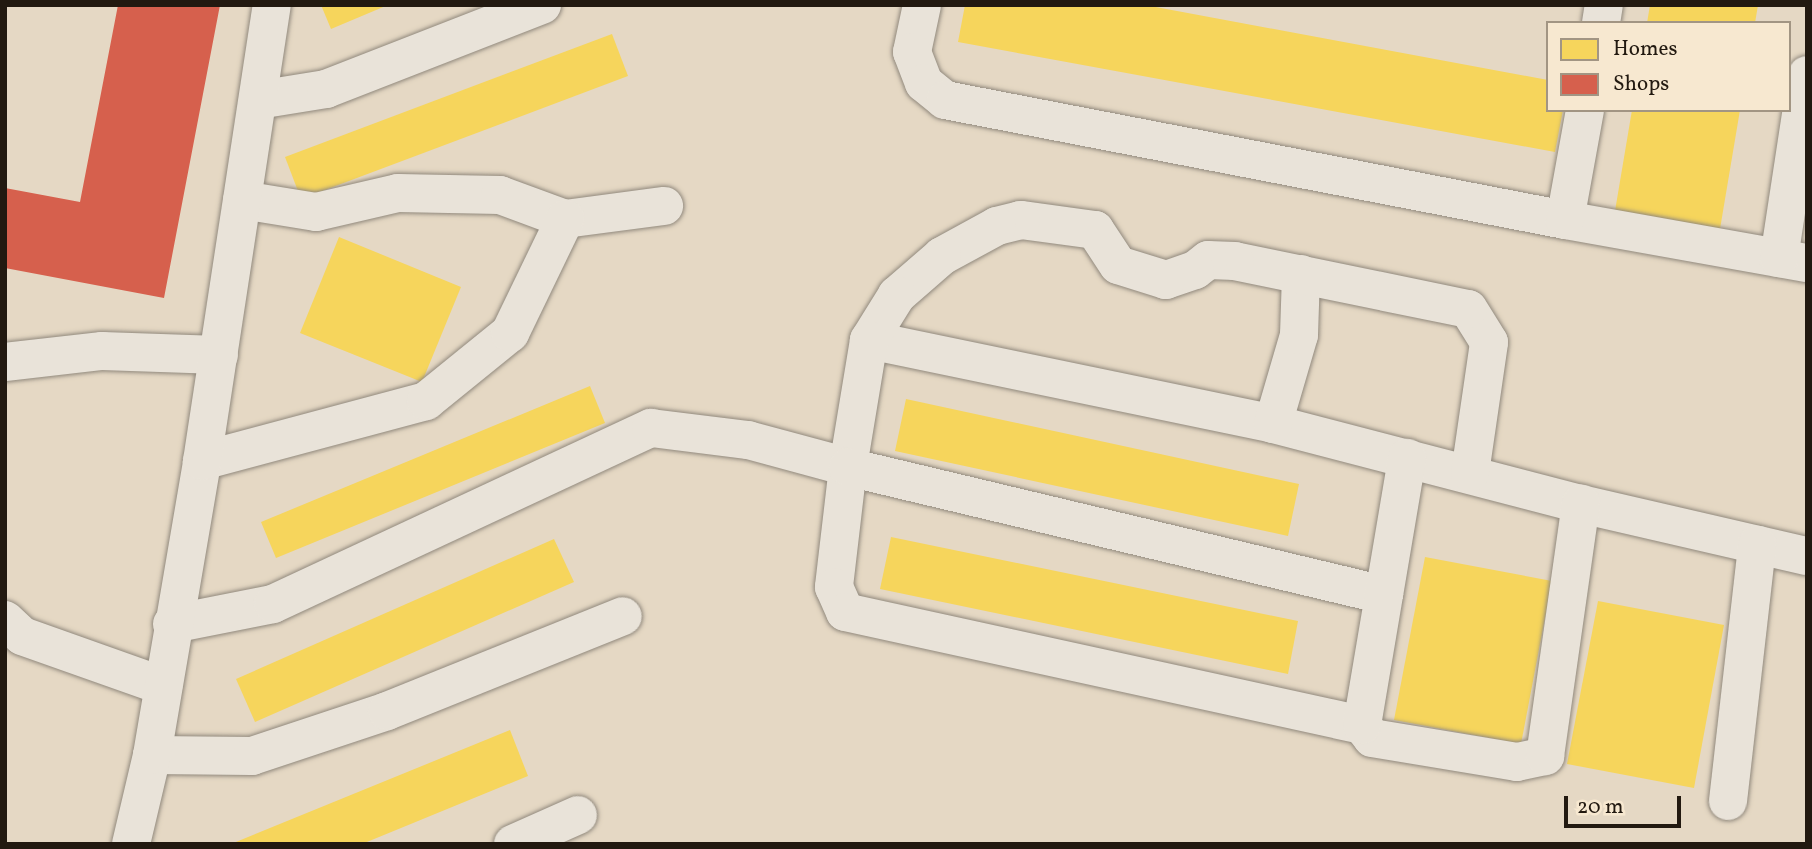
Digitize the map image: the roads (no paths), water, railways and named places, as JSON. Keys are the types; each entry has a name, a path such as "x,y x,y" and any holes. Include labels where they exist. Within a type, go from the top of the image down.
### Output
{"street":[{"path":"131,844 152,755 202,461 272,5"},
{"path":"258,100 326,89 542,5"},
{"path":"922,5 912,52 924,83 945,100 1565,220 1793,260 1807,75"},
{"path":"1565,220 1585,112"},
{"path":"242,200 316,212 398,193 500,195 565,219 664,206"},
{"path":"202,461 426,401 510,333 565,219"},
{"path":"1470,473 1489,342 1468,309 1235,261 1208,260 1195,270 1166,280 1118,265 1096,230 1021,220 997,226 942,256 897,295 869,340 848,467 834,587 845,612 1362,725 1372,738 1517,762 1545,756 1581,504"},
{"path":"1273,424 1299,335 1301,274"},
{"path":"869,340 1273,424 1581,504 1807,556"},
{"path":"5,362 102,351 219,355"},
{"path":"173,624 273,604 651,428 748,440 848,467 1384,595"},
{"path":"1362,725 1406,458"},
{"path":"1728,801 1757,545"},
{"path":"152,755 252,757 387,711 623,616"},
{"path":"5,620 22,636 163,686"},
{"path":"513,844 578,816"}]}
